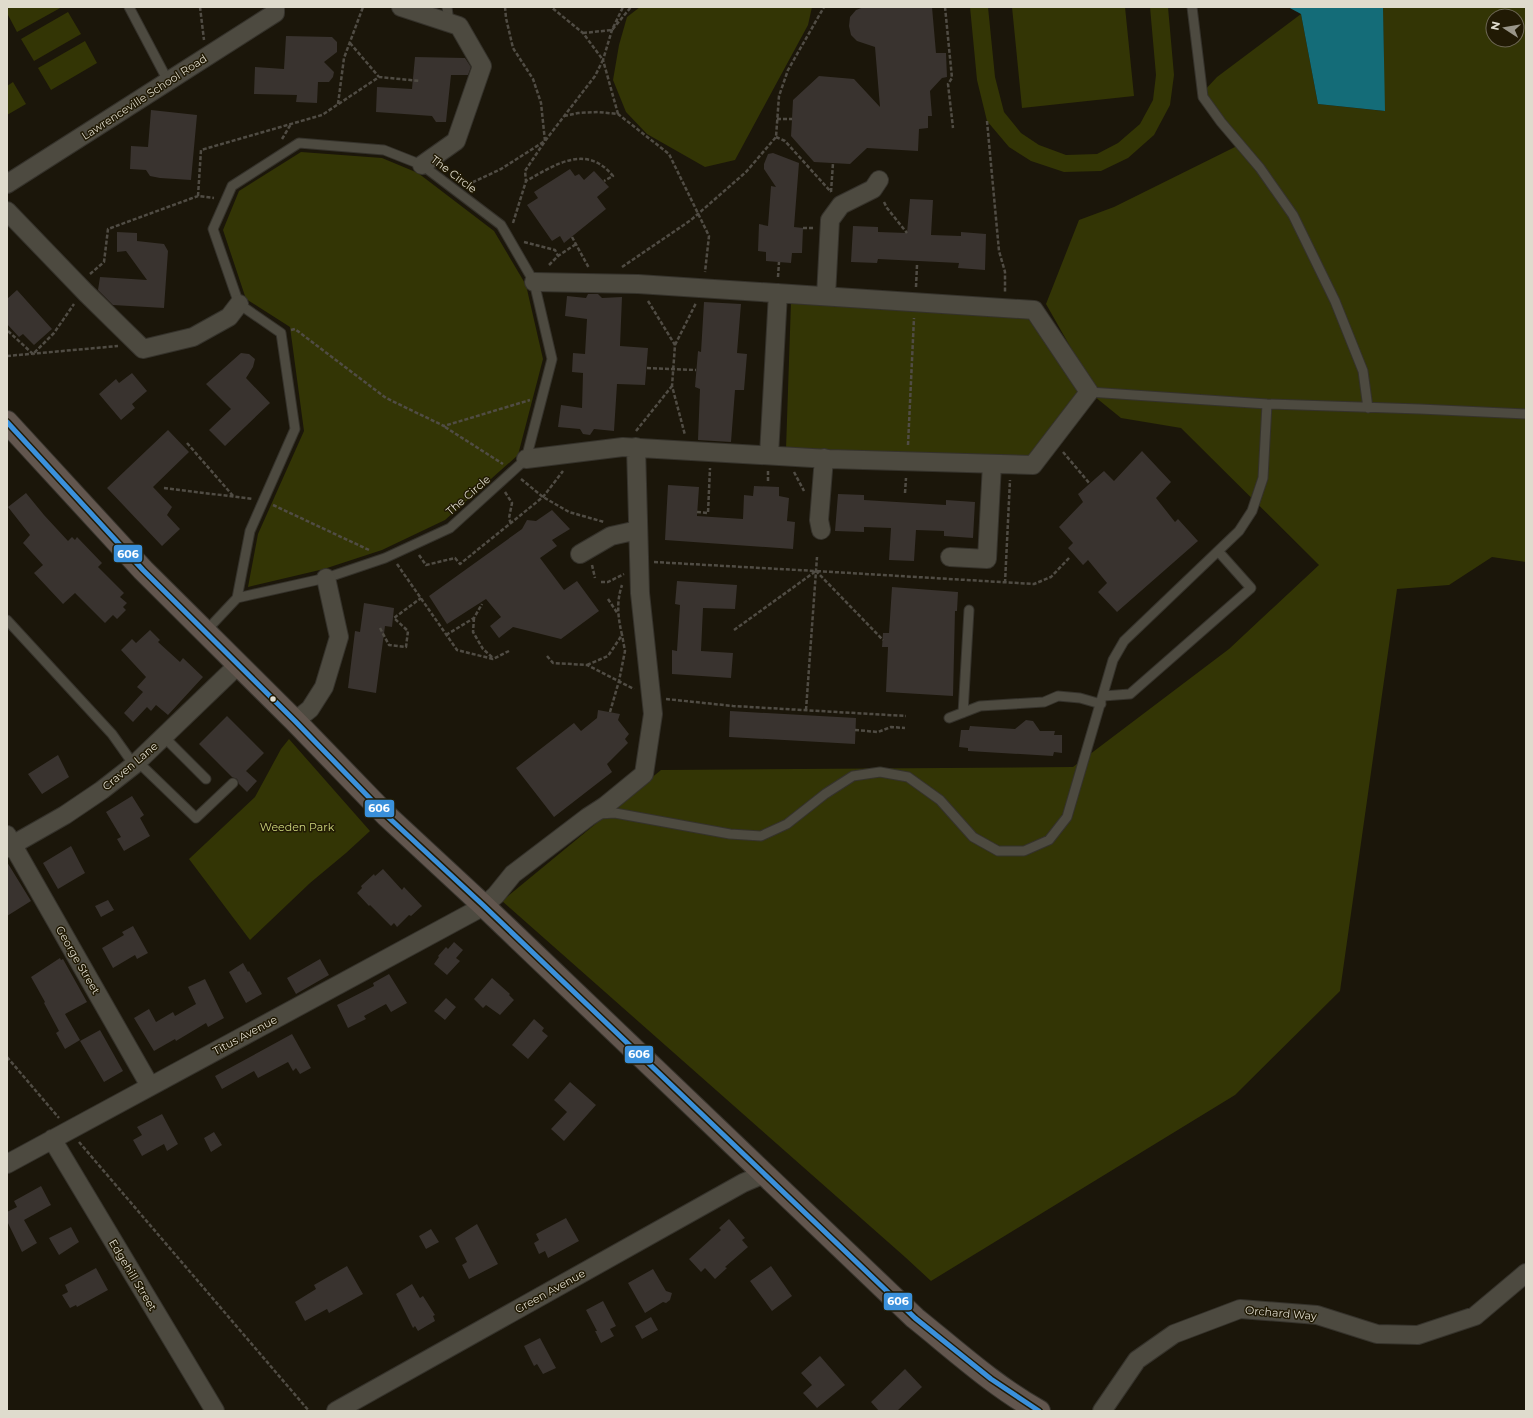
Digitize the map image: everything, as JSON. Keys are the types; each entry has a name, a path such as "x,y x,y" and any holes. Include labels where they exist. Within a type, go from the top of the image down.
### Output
{"highway":[{"path":"7,422 143,570 295,721 387,816 484,906 915,1318 986,1376 1039,1411"}],"street":[{"path":"401,7 448,15 459,26 482,66 456,141 422,165"},
{"name":"Lawrenceville School Road","path":"7,184 206,57 278,9"},
{"path":"826,296 830,220 841,205 872,189 879,180"},
{"path":"7,211 142,349 193,337 229,317 239,304"},
{"path":"526,459 629,447 777,456 1033,465 1089,392 1034,310 638,284 534,282"},
{"path":"777,456 778,293"},
{"name":"Titus Avenue","path":"7,1164 484,906 496,895 513,874 588,817 605,806 644,774 653,714 640,593 632,574 638,530 629,447"},
{"path":"820,530 819,520 824,458"},
{"path":"950,557 987,559 992,464"},
{"path":"580,554 611,536 638,530"},
{"path":"295,721 310,709 324,687 339,637 326,578"},
{"name":"Craven Lane","path":"9,842 65,815 102,790 136,764 238,665"},
{"name":"George Street","path":"9,842 150,1086"},
{"name":"Edgehill Street","path":"52,1139 215,1411"},
{"name":"Green Avenue","path":"336,1411 743,1183 764,1174"},
{"name":"Orchard Way","path":"1102,1411 1137,1360 1174,1334 1240,1309 1317,1315 1377,1334 1418,1335 1475,1316 1526,1272"}],"lane":[{"path":"129,7 168,81"},
{"path":"1192,7 1203,96 1221,122 1260,168 1293,215 1335,301 1360,364 1368,408"},
{"name":"The Circle","path":"238,598 326,578 385,558 450,528 526,459 544,396 552,360 534,282 501,225 422,165 384,150 299,143 232,186 213,229 239,304"},
{"path":"205,632 238,598 250,531 295,429 281,333 239,304"},
{"path":"1089,392 1267,404 1526,414"},
{"path":"588,817 601,813 615,813 730,834 762,836 787,824 825,794 853,776 880,772 908,777 940,800 973,837 998,851 1024,851 1049,840 1067,817 1113,660 1124,641 1239,531 1252,511 1263,478 1267,404"},
{"path":"949,718 980,706 1044,702 1058,696 1102,700 1130,694 1251,588 1218,551"},
{"path":"963,713 969,610"},
{"path":"7,620 112,734 136,764 196,818 233,784"},
{"path":"164,737 206,780"}],"path":[{"path":"200,7 206,57"},
{"path":"338,104 344,58 363,7"},
{"path":"505,7 513,48 533,79 541,103 545,141"},
{"path":"552,7 583,33 603,60 618,114"},
{"path":"558,256 555,250 509,238 526,181 525,172 545,141 595,76 603,60 612,30 623,7"},
{"path":"583,33 612,30 631,7"},
{"path":"572,237 598,283 698,214 746,172 776,137 779,96 788,70 824,7"},
{"path":"945,7 952,78 948,84 953,128"},
{"path":"350,43 379,76"},
{"path":"198,196 201,150 322,115 379,76 420,80"},
{"path":"564,116 578,113 598,112 618,114 669,154 709,236 704,288 675,345 672,386 689,450"},
{"path":"777,119 792,119"},
{"path":"987,121 999,251 1004,272 1004,308"},
{"path":"776,137 785,141 831,192"},
{"path":"455,190 501,169 545,141"},
{"path":"526,181 559,163 569,160 587,159 606,168 613,176 604,181"},
{"path":"33,354 54,333 81,287 104,262 108,229 198,196 226,199"},
{"path":"884,202 907,233"},
{"path":"534,282 558,256 576,244"},
{"path":"905,493 917,265"},
{"path":"638,284 675,345"},
{"path":"11,328 8,332 33,354"},
{"path":"281,333 295,329 386,398 444,426 513,472 543,497 569,512 615,525 621,534"},
{"path":"7,356 138,344"},
{"path":"646,368 696,370"},
{"path":"629,447 672,386"},
{"path":"444,426 544,396"},
{"path":"1052,440 1090,484"},
{"path":"187,443 234,497"},
{"path":"697,512 708,513 710,452"},
{"path":"413,545 426,565 455,558 460,564 543,497 566,467 567,454"},
{"path":"777,456 806,494"},
{"path":"1005,583 1010,464"},
{"path":"500,483 512,503 509,518 511,524"},
{"path":"164,488 263,501 398,564 456,650 493,659 510,651"},
{"path":"806,710 817,557"},
{"path":"601,582 608,582 627,572 632,574 652,562 1034,584 1051,577 1070,557"},
{"path":"734,630 816,571"},
{"path":"816,571 883,640"},
{"path":"610,712 619,681 624,651 618,614 618,596 623,584"},
{"path":"380,628 389,646 406,647 408,631 394,618 421,598"},
{"path":"608,599 618,614"},
{"path":"482,604 474,618 473,632 483,649 493,659"},
{"path":"446,635 474,618"},
{"path":"587,665 608,656 622,635"},
{"path":"547,656 553,663 587,665 651,698 733,706 906,716"},
{"path":"855,730 878,732 891,727 905,728"},
{"path":"7,1057 309,1411"}],"green space":[{"path":"10,7 62,7 17,32 7,13 7,9"},
{"path":"640,7 812,7 808,25 735,160 705,167 647,134 626,112 613,80 619,45 627,17"},
{"path":"970,7 988,7 995,77 1004,112 1021,133 1039,145 1066,155 1097,154 1118,143 1140,124 1153,100 1156,75 1150,7 1168,7 1174,75 1170,105 1154,135 1128,158 1101,171 1064,172 1031,161 1009,147 987,121 977,80"},
{"path":"1012,7 1125,7 1134,96 1022,108"},
{"path":"1383,7 1526,7 1526,562 1492,557 1449,585 1397,589 1340,991 1235,1095 931,1281 502,901 661,770 1073,767 1229,649 1319,565 1181,428 1121,418 1089,392 1084,371 1046,304 1079,220 1114,207 1241,144 1203,92 1217,77 1301,14 1318,104 1384,111"},
{"path":"68,12 81,34 34,61 21,39"},
{"path":"85,41 97,63 51,90 38,68"},
{"path":"13,82 26,104 7,115 7,86"},
{"path":"301,152 382,158 418,173 494,231 526,285 543,359 518,455 445,520 382,550 324,569 248,587 258,534 304,431 290,327 246,299 223,230 239,191"},
{"path":"791,302 1030,316 1081,392 1029,458 786,449"},
{"name":"Weeden Park","path":"289,739 370,831 310,883 250,940 189,859 255,797 281,749"}],"water":[{"path":"1288,7 1383,7 1385,111 1318,104 1301,14"}],"building":[{"path":"864,7 932,7 936,53 946,53 947,77 942,78 930,91 932,116 928,116 928,128 919,129 918,151 867,148 850,164 814,162 791,136 793,100 819,76 854,79 880,107 875,47 857,41 851,35 849,26 850,17 856,10"},
{"path":"286,36 332,37 337,42 337,52 324,62 334,72 333,77 329,82 318,82 317,103 296,102 297,95 254,94 255,67 284,69"},
{"path":"415,57 465,58 471,67 468,75 451,75 446,122 436,122 432,116 376,112 377,87 412,89"},
{"path":"151,110 197,115 191,180 160,178 150,176 146,170 130,169 131,146 148,147"},
{"path":"773,153 799,163 794,227 803,228 802,253 792,253 791,263 766,261 766,252 758,251 759,224 768,226 771,186 776,187 764,169 764,164 768,154"},
{"path":"570,169 575,176 579,174 584,180 594,171 609,187 597,197 606,209 564,243 560,236 552,241 527,205 538,198 534,192"},
{"path":"910,199 933,200 931,235 961,236 961,232 986,234 985,270 958,268 959,263 878,259 877,263 851,262 853,226 878,227 878,232 907,233"},
{"path":"117,232 137,233 137,241 164,244 168,251 164,308 113,305 98,290 100,277 147,280 126,251 117,252"},
{"path":"17,290 52,329 34,345 23,334 19,337 7,324 7,299"},
{"path":"588,294 598,294 602,298 622,297 620,346 648,348 645,385 617,384 614,431 594,429 590,435 583,434 580,429 558,427 561,405 582,408 583,373 572,372 573,353 585,354 587,319 565,316 567,296 586,298"},
{"path":"704,302 741,304 737,353 747,354 744,390 735,390 731,442 698,440 700,389 695,387 698,351 701,352"},
{"path":"241,353 249,354 255,359 253,367 246,378 270,403 225,446 209,430 231,409 206,384"},
{"path":"132,373 147,391 132,404 135,408 121,420 99,394 116,379 119,383"},
{"path":"168,430 189,452 153,487 172,507 167,515 180,529 162,546 107,488"},
{"path":"1142,451 1171,482 1156,498 1175,522 1178,519 1198,541 1117,612 1098,592 1107,583 1088,560 1083,565 1068,548 1073,543 1059,527 1083,502 1078,494 1104,471 1114,481"},
{"path":"668,485 699,487 697,516 743,519 744,495 753,496 754,486 779,487 779,496 789,498 787,521 795,522 793,549 665,540"},
{"path":"26,493 68,541 72,537 75,540 77,537 102,563 98,567 124,593 120,597 127,603 123,607 126,610 117,619 113,615 105,623 75,593 63,604 34,573 43,565 23,543 30,535 8,507"},
{"path":"838,494 864,495 864,500 946,505 946,500 975,502 973,538 944,536 944,531 916,530 914,561 889,560 891,528 864,527 864,532 835,531"},
{"path":"552,510 570,529 552,540 557,546 540,558 564,590 577,581 599,611 561,639 513,627 499,638 490,626 501,617 486,599 447,624 429,596 522,529 527,520 536,521"},
{"path":"677,581 737,585 735,609 703,608 701,651 733,653 731,678 672,674 672,650 677,651 680,605 675,604"},
{"path":"892,587 958,592 957,611 955,611 953,696 886,692 888,647 882,647 883,633 889,633"},
{"path":"364,603 394,608 392,627 385,626 376,693 348,688 355,631 360,632"},
{"path":"150,630 160,640 158,642 180,662 183,658 203,677 168,715 156,705 151,711 147,707 133,722 124,713 143,692 137,687 146,677 121,650 132,639 136,643"},
{"path":"598,710 620,714 618,720 629,734 625,739 628,743 607,764 612,772 554,817 516,768 574,723 581,731 597,718"},
{"path":"730,711 856,718 855,744 729,737"},
{"path":"227,716 264,753 246,771 257,781 247,792 239,784 237,779 232,777 199,744"},
{"path":"1026,720 1033,721 1040,731 1055,731 1054,735 1062,735 1062,753 1054,752 1053,756 968,751 968,748 959,747 961,730 969,730 970,726 1015,729"},
{"path":"58,755 69,777 42,794 28,774"},
{"path":"132,796 144,815 140,818 150,836 124,851 117,839 121,837 106,812"},
{"path":"71,846 85,873 58,889 43,863"},
{"path":"7,862 31,901 7,916"},
{"path":"383,869 402,890 404,887 422,906 411,916 409,915 397,927 394,923 391,926 357,893 362,888 361,886 374,874 375,876"},
{"path":"108,900 114,910 101,917 95,906"},
{"path":"133,926 148,953 137,959 135,955 113,968 102,948 124,935 122,932"},
{"path":"454,942 463,950 456,958 460,961 447,975 434,964 439,957 438,956 446,947 448,949"},
{"path":"60,958 61,960 63,959 87,1002 65,1014 80,1040 65,1049 56,1033 59,1031 31,977"},
{"path":"320,959 329,975 296,994 287,978"},
{"path":"243,963 262,994 246,1003 229,972"},
{"path":"389,974 407,1003 391,1012 386,1004 364,1016 366,1019 348,1028 337,1005 374,986 373,983"},
{"path":"492,978 510,994 509,995 514,1000 500,1015 486,1005 483,1008 474,999"},
{"path":"205,979 224,1018 208,1027 206,1023 176,1041 175,1039 154,1051 134,1018 149,1009 156,1022 173,1012 175,1016 196,1004 188,987"},
{"path":"446,998 456,1007 445,1020 434,1011"},
{"path":"534,1019 544,1028 542,1031 548,1036 528,1059 512,1045"},
{"path":"100,1030 123,1071 104,1082 80,1041"},
{"path":"292,1034 311,1068 300,1074 296,1068 293,1071 288,1062 258,1078 254,1071 222,1089 215,1076"},
{"path":"570,1082 596,1105 564,1141 551,1129 567,1112 554,1100"},
{"path":"162,1114 178,1144 167,1151 164,1144 142,1156 133,1140 142,1135 137,1127"},
{"path":"214,1132 222,1145 211,1152 204,1138"},
{"path":"41,1186 51,1205 24,1220 37,1243 22,1252 7,1221 7,1212 17,1207 14,1201"},
{"path":"566,1218 579,1241 548,1258 545,1251 539,1254 534,1243 539,1240 536,1234"},
{"path":"729,1219 745,1238 742,1240 748,1247 725,1267 727,1268 715,1279 705,1268 701,1272 689,1259 721,1230 719,1228"},
{"path":"477,1224 498,1264 469,1279 462,1265 467,1262 455,1238"},
{"path":"71,1227 79,1242 59,1255 49,1238"},
{"path":"431,1229 439,1242 426,1249 419,1236"},
{"path":"347,1266 363,1294 329,1313 327,1309 305,1321 295,1302 316,1289 314,1285"},
{"path":"771,1266 792,1296 772,1311 750,1281"},
{"path":"96,1268 108,1290 77,1307 76,1305 70,1308 62,1295 68,1292 65,1285"},
{"path":"653,1269 666,1291 672,1293 670,1300 666,1303 663,1302 645,1313 628,1283"},
{"path":"412,1284 420,1298 423,1296 435,1315 433,1316 435,1321 418,1331 415,1326 413,1328 396,1294"},
{"path":"603,1301 616,1326 610,1329 614,1336 601,1343 595,1331 597,1331 586,1310"},
{"path":"651,1317 658,1330 642,1339 635,1326"},
{"path":"540,1338 556,1368 543,1374 537,1364 534,1366 524,1346"},
{"path":"820,1356 845,1385 817,1408 803,1393 812,1385 801,1373"},
{"path":"905,1369 922,1387 897,1411 879,1411 871,1402"}],"transit line":[{"name":"606","path":"7,422 143,570 295,721 387,816 484,906 915,1318 991,1379 1039,1411"}]}
